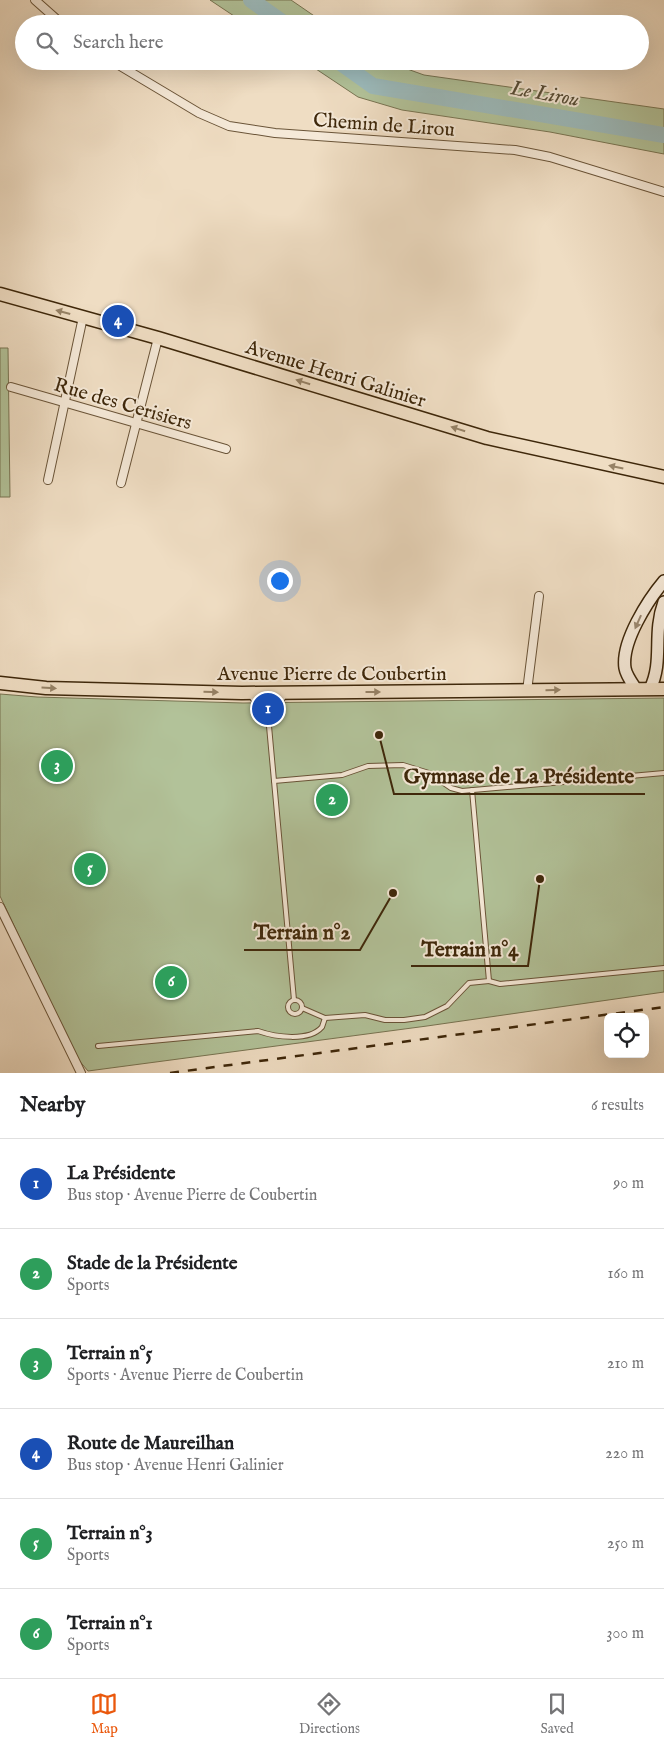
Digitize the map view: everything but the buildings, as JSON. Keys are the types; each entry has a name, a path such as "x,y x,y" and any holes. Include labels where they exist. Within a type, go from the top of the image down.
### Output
{"main road":[{"name":"Avenue Henri Galinier","path":"0,294 158,338 487,438 664,477"},
{"path":"636,689 625,669 626,656 641,615 664,581"},
{"path":"650,689 660,675 662,652 659,625 664,602"},
{"name":"Avenue Pierre de Coubertin","path":"0,683 46,688 248,692 664,689"}],"street":[{"path":"36,0 52,15"},
{"name":"Chemin de Lirou","path":"127,70 198,113 229,126 275,133 515,150 550,156 664,192"},
{"path":"48,480 66,404 83,317"},
{"path":"121,483 158,338"},
{"name":"Rue des Cerisiers","path":"11,387 136,425 226,449"},
{"path":"527,691 539,596"},
{"path":"0,907 80,1073"}],"lane":[{"path":"248,692 269,726 294,1000"},
{"path":"269,726 286,692"},
{"path":"274,781 342,775 368,766 403,765 430,773 451,788 472,790 664,773"},
{"path":"472,790 489,981"},
{"path":"294,1000 300,1002 302,1008 325,1018 364,1015 385,1020 404,1020 425,1017 447,1006 469,983 489,981 500,984 664,968"},
{"path":"294,1000 287,1006 290,1012 296,1014 302,1008"},
{"path":"98,1046 258,1031 279,1036 312,1034 322,1027 325,1018"}],"green space":[{"path":"210,0 291,0 313,15 232,15"},
{"path":"318,70 410,70 424,75 664,109 664,131 568,115 566,124 664,142 664,154 550,132 402,110 358,97"},
{"path":"0,348 8,348 10,497 0,497"},
{"path":"0,694 37,697 243,703 664,698 664,992 88,1071 77,1058 0,896"}],"waterway":[{"name":"Le Lirou","path":"251,0 272,15"},
{"name":"Le Lirou","path":"351,70 373,86 664,135"}],"railway":[{"path":"170,1073 664,1007"}],"place":[{"name":"Route de Maureilhan","path":"118,321"},
{"name":"La Présidente","path":"268,709"},
{"name":"Gymnase de La Présidente","path":"379,735"},
{"name":"Terrain n°5","path":"57,766"},
{"name":"Stade de la Présidente","path":"332,800"},
{"name":"Terrain n°3","path":"90,869"},
{"name":"Terrain n°4","path":"540,879"},
{"name":"Terrain n°2","path":"393,893"},
{"name":"Terrain n°1","path":"171,982"}]}
